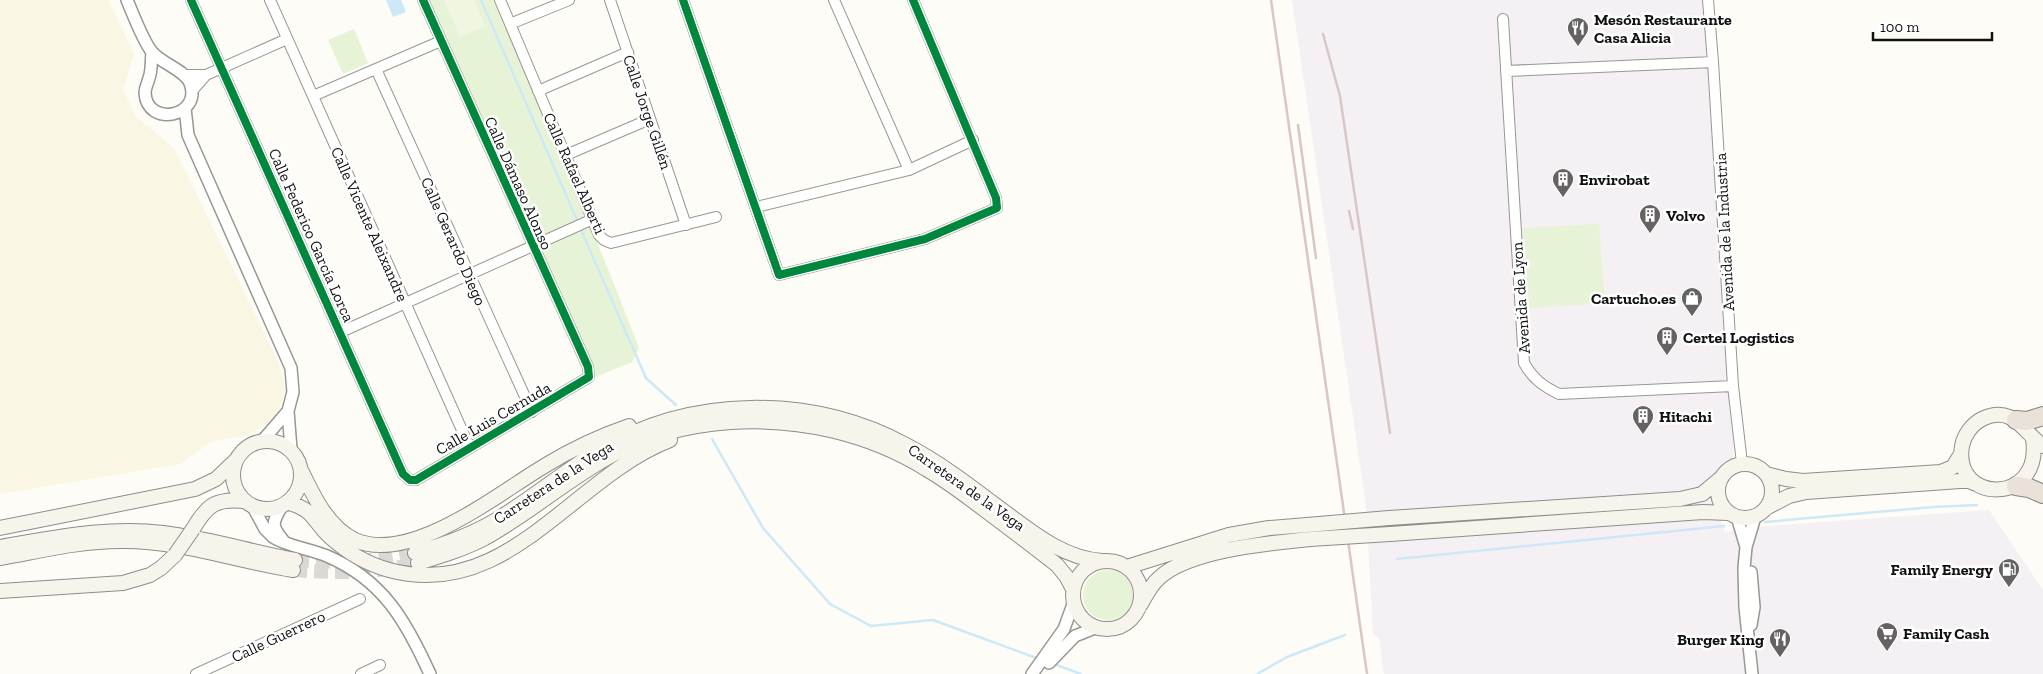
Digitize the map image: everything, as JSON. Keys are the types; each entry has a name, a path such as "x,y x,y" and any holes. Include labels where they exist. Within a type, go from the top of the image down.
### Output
{"highway":[{"path":"2016,420 2027,421 2043,416"},
{"path":"2016,486 2029,488 2043,494"}],"main road":[{"path":"0,528 195,489 216,479 236,460 243,450 263,440 274,441 291,449 298,459 302,472 322,509 345,533 356,540 368,544 396,544 465,516 546,465 605,435 675,412 710,405 742,408"},
{"name":"Carretera de la Vega","path":"1073,589 1061,569 1032,545 939,477 891,450 855,436 799,423 763,420 682,428 650,438 625,449 589,469 526,513 484,538 445,555 417,558 486,525 512,510 588,457 625,437 681,418 742,408 814,412 853,422 883,434 938,463 1059,549 1078,558 1102,561"},
{"path":"1981,486 1970,478 1961,454 1962,443 1967,433 1982,419 2003,415 2016,420 2026,428 2038,442 2031,470"},
{"path":"285,504 309,511 342,547 374,566 421,576 455,573 488,562 510,550 600,481 638,455 658,445 719,423"},
{"path":"1766,474 1803,481 1941,472 1953,467 1961,454"},
{"path":"236,460 233,468 233,484 249,504"},
{"path":"1138,609 1141,598 1140,586 1135,576 1127,567 1115,562 1102,561 1091,564 1076,579 1073,589 1073,604 1080,617 1095,628 1105,630 1116,629 1129,621 1138,609 1155,582 1166,572 1205,556 1242,547 1310,539 1703,512 1755,517 1766,508 1789,496 1806,492 1960,481 1969,481 1994,490 2003,490 2016,486 2043,460"},
{"path":"1732,515 1722,506 1717,488 1725,471 1742,463 1756,465 1766,474 1772,487 1772,494 1766,508"},
{"path":"0,591 122,584 150,575 175,555 203,512 215,503 231,500 273,509 285,504 293,497 299,486 302,472"},
{"path":"1127,567 1230,535 1269,528 1389,518 1680,499 1702,494 1720,479"},
{"path":"0,548 78,534 134,530 178,535 294,565 174,545 121,541 66,546 0,558"}],"street":[{"path":"127,0 152,52 171,68 184,75 190,82 192,91 186,108 188,135"},
{"name":"Calle Federico García Lorca","path":"191,0 404,474 410,480"},
{"name":"Calle Vicente Aleixandre","path":"270,0 470,448"},
{"name":"Calle Dámaso Alonso","path":"423,0 588,367 589,377"},
{"name":"Calle Rafael Alberti","path":"500,0 599,235 611,243 716,217"},
{"path":"510,24 569,0"},
{"name":"Calle Jorge Gillén","path":"610,0 686,224"},
{"path":"683,0 779,275 925,239 997,208 996,198 973,140 912,0"},
{"path":"834,0 909,170"},
{"name":"Avenida de la Industria","path":"1708,0 1714,62 1733,386 1742,463"},
{"name":"Avenida de Lyon","path":"1503,19 1524,363 1531,375 1543,386 1559,394 1733,386"},
{"path":"192,91 206,75 287,39"},
{"path":"313,96 441,41"},
{"path":"152,52 150,78 145,92 147,102 152,109 160,114 178,113 186,108"},
{"path":"538,91 628,52"},
{"path":"1506,71 1714,62"},
{"path":"150,78 159,70 171,68"},
{"name":"Calle Gerardo Diego","path":"376,69 532,412"},
{"path":"184,75 206,75"},
{"path":"169,115 188,135 289,360 293,385 288,411 291,449"},
{"path":"566,155 650,118"},
{"path":"756,207 909,170 973,140"},
{"path":"341,332 593,220"},
{"name":"Calle Luis Cernuda","path":"410,480 416,480 589,377"},
{"path":"263,440 288,411"},
{"path":"249,504 268,534 277,540 324,554 356,572 385,596 408,626 430,674"},
{"path":"284,542 276,532 274,525 275,518 285,504"},
{"path":"1732,515 1752,573 1754,600 1749,635"},
{"path":"1752,674 1745,607 1746,557 1755,517"},
{"name":"Calle Guerrero","path":"196,674 360,599"},
{"path":"1032,674 1064,629 1073,604"},
{"path":"1041,674 1075,636 1095,628"},
{"path":"361,674 380,665"}],"shaded area":[{"path":"0,0 109,0 134,54 123,89 136,117 174,148 278,361 286,391 274,419 249,435 211,442 180,464 0,494"},
{"path":"1292,0 1703,0 1734,430 1733,457 1709,490 1725,532 1767,526 1989,510 2043,590 2043,674 1384,674 1379,638 1373,634 1366,506"}],"green space":[{"path":"425,0 496,0 639,348 632,362 593,378"},
{"path":"444,0 474,0 485,26 460,37"},
{"path":"354,29 368,63 343,74 328,40"},
{"path":"1599,224 1605,303 1529,308 1523,228"},
{"path":"1103,570 1113,570 1126,577 1133,590 1133,600 1126,613 1113,620 1103,620 1094,616 1087,609 1083,600 1083,590 1087,581 1094,574"}],"water":[{"path":"386,0 401,0 406,12 393,17"}],"waterway":[{"path":"481,0 577,220"},
{"path":"581,230 646,378 676,405"},
{"path":"712,439 763,528 830,604 871,626 933,620 1039,659"},
{"path":"1765,522 1933,507 1977,505"},
{"path":"1397,559 1724,526"},
{"path":"1257,674 1287,657 1345,635"},
{"path":"1054,664 1081,674"}],"tunnel":[{"path":"295,560 355,561 415,553"},
{"path":"293,570 356,572 402,567 418,563"}],"railway":[{"path":"1271,0 1367,674"},
{"path":"1323,34 1340,96 1390,433"},
{"path":"1298,125 1316,258"},
{"path":"1349,211 1353,229"}],"cycle path":[{"path":"191,0 403,474 410,480 416,480 589,377 588,367 423,0"},
{"path":"683,0 779,275 925,239 997,208 996,198 913,0"}],"place":[{"name":"Mesón Restaurante Casa Alicia","path":"1578,47"},
{"name":"Envirobat","path":"1563,198"},
{"name":"Volvo","path":"1650,234"},
{"name":"Cartucho.es","path":"1692,317"},
{"name":"Certel Logistics","path":"1667,356"},
{"name":"Hitachi","path":"1643,435"},
{"name":"Family Energy","path":"2009,588"},
{"name":"Family Cash","path":"1887,652"},
{"name":"Burger King","path":"1780,658"}]}
